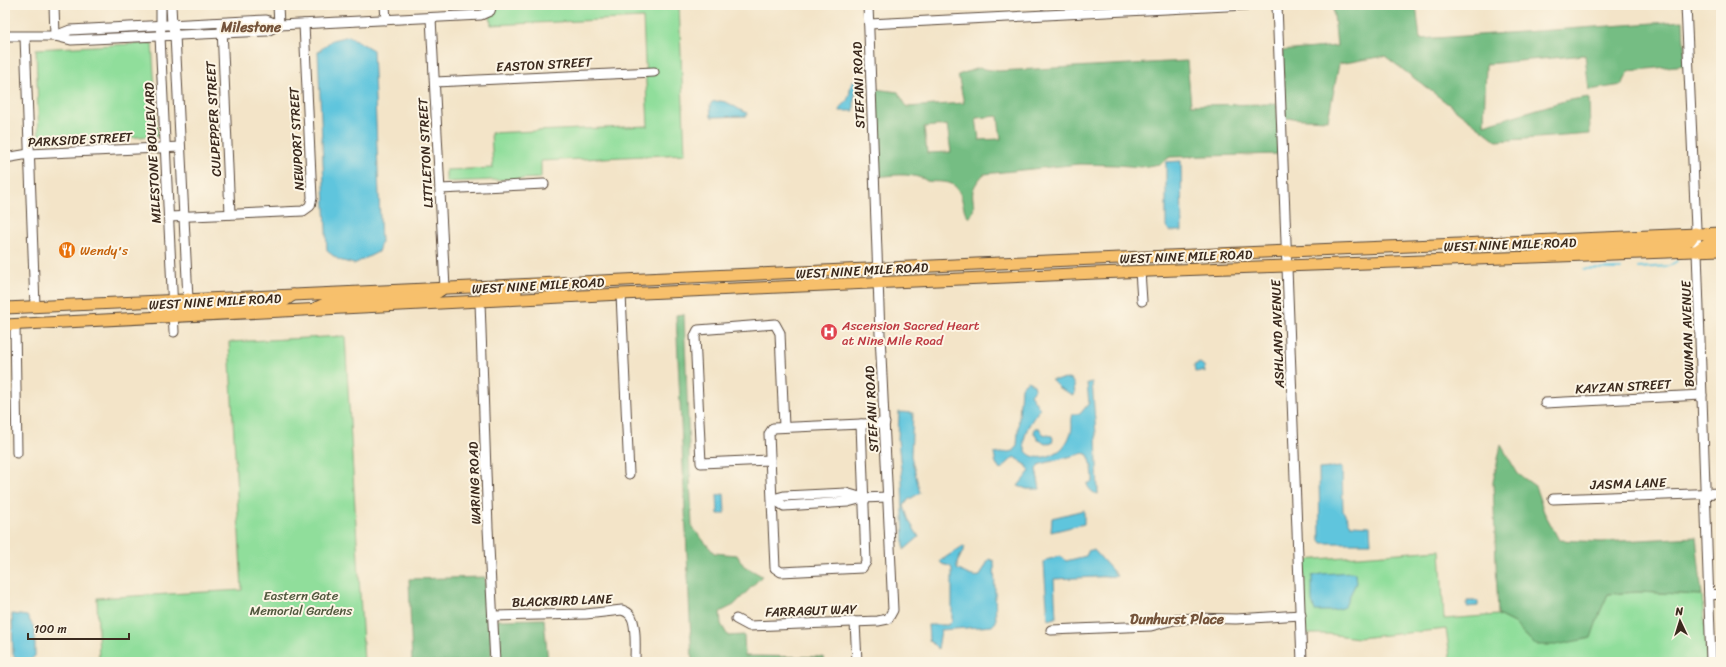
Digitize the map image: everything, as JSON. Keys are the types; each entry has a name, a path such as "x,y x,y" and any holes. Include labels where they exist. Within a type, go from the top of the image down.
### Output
{"main road":[{"name":"WEST NINE MILE ROAD","path":"188,299 1721,232"},
{"path":"1547,256 1560,247 1682,243 1690,240 1695,233"},
{"path":"1697,251 1704,244 1710,241 1721,240"},
{"path":"1287,266 1296,258 1413,252 1437,244"},
{"path":"1140,271 1161,263 1281,257 1286,250"},
{"name":"WEST NINE MILE ROAD","path":"5,308 35,306 311,310 621,294 1140,271 1721,250"},
{"path":"879,283 886,275 1011,269 1024,262"},
{"path":"735,289 744,283 870,275 878,268"},
{"path":"480,302 488,295 503,292 602,287 608,280"},
{"path":"311,310 330,301 422,297 435,294 445,288"},
{"path":"173,309 178,312 193,308 280,304 293,295"},
{"path":"173,309 181,306 188,299"},
{"name":"WEST NINE MILE ROAD","path":"10,325 37,324 173,309"}],"street":[{"path":"54,5 55,36"},
{"name":"MILESTONE BOULEVARD","path":"160,5 160,36 174,332"},
{"path":"171,5 174,35 188,299"},
{"path":"278,5 279,25"},
{"path":"385,5 386,20"},
{"name":"STEFANI ROAD","path":"868,5 893,610 888,619"},
{"path":"869,24 1247,5"},
{"name":"ASHLAND AVENUE","path":"1277,5 1302,662"},
{"name":"BOWMAN AVENUE","path":"1686,5 1697,251 1711,662"},
{"path":"55,36 70,30 266,20 279,25 481,15 491,8"},
{"name":"LITTLETON STREET","path":"432,18 445,288"},
{"name":"CULPEPPER STREET","path":"222,23 230,214"},
{"name":"NEWPORT STREET","path":"169,217 303,211 310,206 312,203 304,24"},
{"path":"5,36 55,36 71,40 267,31 279,25"},
{"path":"25,37 35,306"},
{"name":"EASTON STREET","path":"435,82 654,72"},
{"name":"PARKSIDE STREET","path":"5,158 29,154 180,147"},
{"path":"440,189 544,184"},
{"path":"1140,271 1142,301"},
{"path":"621,294 630,474"},
{"name":"WARING ROAD","path":"480,302 495,662"},
{"path":"770,460 701,463 695,336 698,330 775,324 780,332 784,427"},
{"path":"10,325 17,453"},
{"name":"KAYZAN STREET","path":"1545,403 1702,395"},
{"path":"861,424 866,562 862,568 781,572 775,568 769,434 773,428 784,427 885,423"},
{"path":"773,500 784,496 846,493 863,498 888,497"},
{"name":"JASMA LANE","path":"1553,499 1721,493"},
{"path":"1709,594 1721,594"},
{"name":"BLACKBIRD LANE","path":"493,616 586,614 622,610 633,618 635,662"},
{"path":"1051,630 1151,626 1174,620 1193,618 1236,619 1301,615"},
{"name":"FARRAGUT WAY","path":"736,619 749,626 884,621 888,619"},
{"path":"855,622 857,662"}],"green space":[{"path":"497,5 679,5 685,154 541,161 541,178 446,182 446,170 493,168 491,133 648,126 643,18 491,25 490,16"},
{"path":"1333,5 1416,5 1420,39 1683,21 1685,65 1629,71 1622,85 1589,90 1585,55 1486,64 1484,125 1564,101 1589,97 1590,134 1497,141 1385,56 1339,64 1328,120 1285,118 1282,51 1337,46"},
{"path":"152,43 158,136 39,142 36,49"},
{"path":"1187,61 1191,105 1277,104 1279,154 1170,157 1160,164 1141,167 1079,164 984,174 973,190 974,207 969,218 965,212 958,190 952,184 927,181 911,175 878,177 875,89 898,92 907,107 964,103 958,75 978,68 998,71","holes":["998,116 1001,139 979,140 976,118","947,125 951,152 927,153 924,127"]},
{"path":"684,314 692,527 714,553 737,555 744,566 762,576 734,605 720,612 721,624 728,636 744,635 745,656 823,657 824,662 692,662 676,315"},
{"name":"Eastern Gate Memorial Gardens","path":"345,336 364,662 99,662 97,598 242,590 229,342"},
{"path":"1501,445 1518,474 1535,486 1544,512 1559,540 1602,542 1696,537 1702,595 1638,592 1608,594 1591,638 1556,645 1535,645 1514,623 1498,615 1493,482"},
{"path":"1440,550 1444,619 1498,615 1514,623 1535,645 1600,612 1608,594 1638,592 1702,595 1707,662 1451,662 1446,629 1358,638 1328,634 1305,634 1304,560"},
{"path":"485,577 486,619 490,619 492,662 412,662 409,579"},
{"path":"544,619 548,662 499,662 497,620"}],"water":[{"path":"349,36 373,50 381,243 378,252 354,264 339,260 327,251 318,52 332,40"},
{"path":"854,80 857,83 854,111 840,111 840,108 849,96"},
{"path":"720,101 747,113 747,116 711,117 710,105 712,102"},
{"path":"1181,161 1182,231 1169,231 1166,225 1166,162"},
{"path":"1200,363 1204,366 1205,373 1202,371 1195,372 1194,365"},
{"path":"1071,379 1074,385 1075,394 1073,395 1059,388 1051,380"},
{"path":"1028,381 1034,385 1035,389 1030,394 1040,409 1027,429 1024,444 1025,450 1029,454 1039,457 1051,455 1059,451 1065,445 1071,432 1073,414 1080,414 1089,403 1087,383 1092,382 1096,434 1098,494 1091,491 1087,484 1093,481 1090,461 1088,455 1084,453 1041,464 1036,469 1040,489 1027,489 1018,486 1030,471 1026,465 1014,457 1000,470 996,464 994,454 1014,451 1017,446 1021,388"},
{"path":"899,412 913,413 911,456 920,493 908,500 904,506 909,521 919,537 904,550 902,479 898,440"},
{"path":"1035,428 1039,428 1043,434 1052,436 1052,443 1049,444 1038,440 1034,433"},
{"path":"1342,467 1343,511 1351,525 1370,526 1371,543 1322,543 1320,540 1319,469"},
{"path":"724,494 725,514 718,514 717,495"},
{"path":"1084,510 1084,524 1051,532 1052,518"},
{"path":"963,546 965,547 957,563 957,569 966,574 971,576 980,576 989,559 994,561 996,622 992,626 941,630 938,649 929,640 928,625 948,625 952,621 952,569 950,566 942,564 940,561"},
{"path":"1089,550 1094,550 1117,576 1054,579 1056,618 1048,620 1044,563 1046,560 1061,556 1066,561 1086,556"},
{"path":"1352,572 1355,574 1356,583 1344,607 1332,611 1315,611 1312,602 1312,576"},
{"path":"1467,601 1478,601 1478,606 1467,607"},
{"path":"12,614 27,616 35,629 35,656 28,661 15,658 13,654"}],"waterway":[{"path":"1638,268 1669,266 1677,261"},
{"path":"1584,269 1621,269"}],"place":[{"name":"Wendy's","path":"67,250"},
{"name":"Ascension Sacred Heart at Nine Mile Road","path":"829,332"}],"district":[{"name":"Milestone","path":"251,27"},
{"name":"Dunhurst Place","path":"1177,619"}]}
